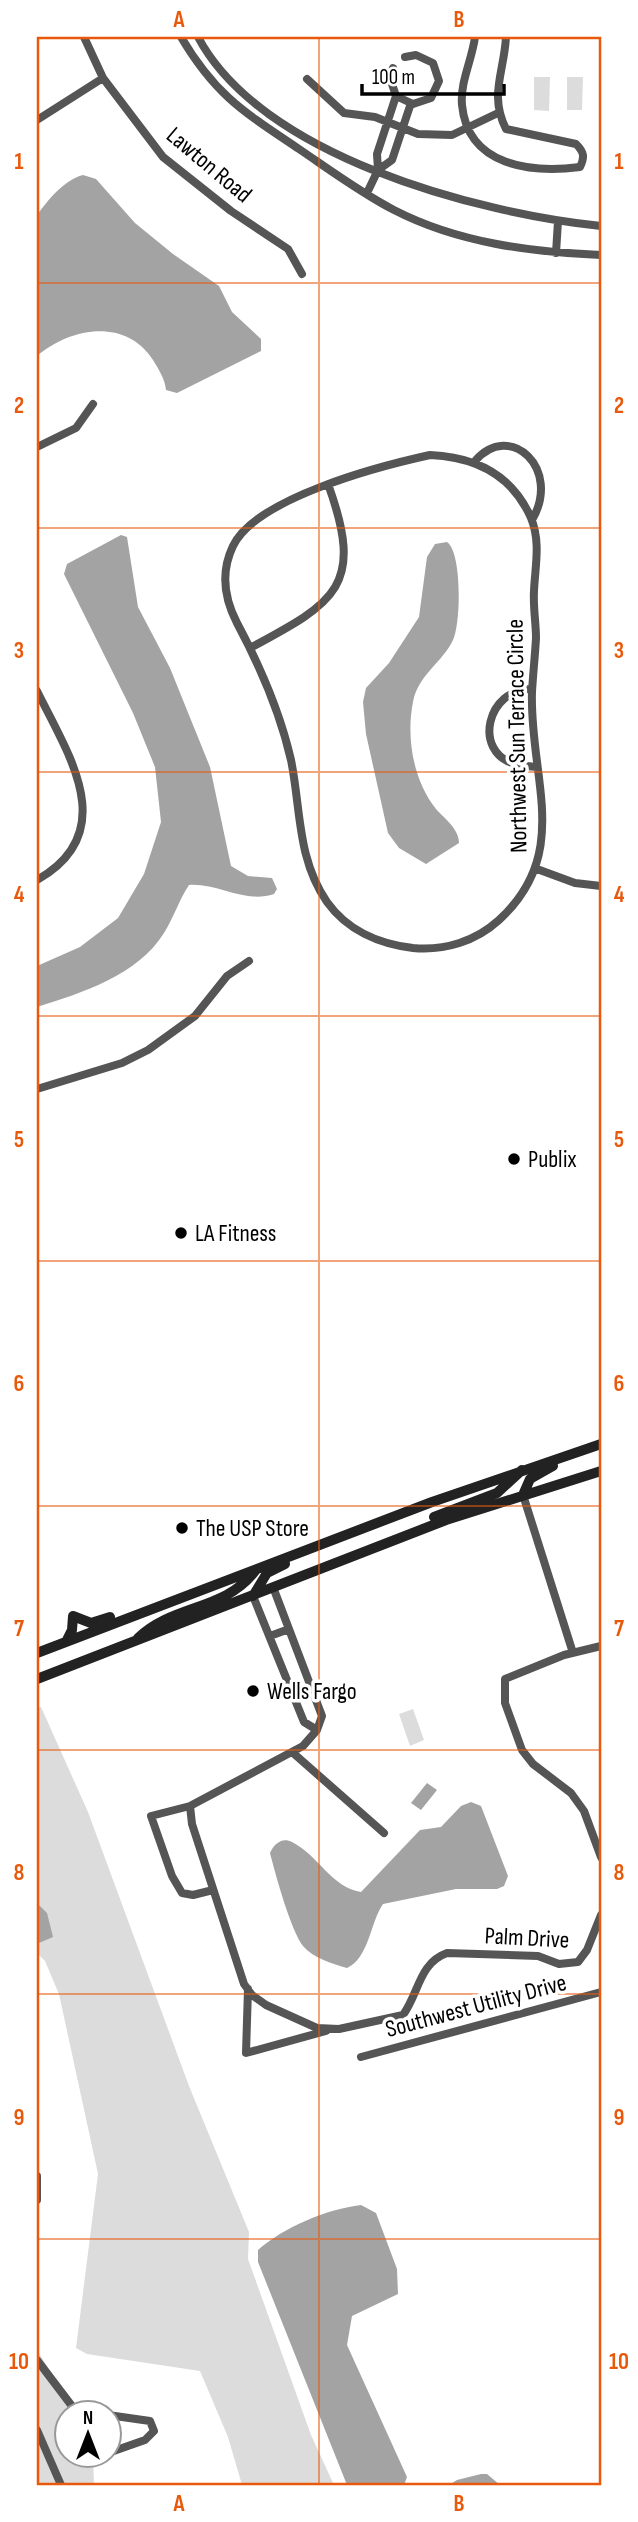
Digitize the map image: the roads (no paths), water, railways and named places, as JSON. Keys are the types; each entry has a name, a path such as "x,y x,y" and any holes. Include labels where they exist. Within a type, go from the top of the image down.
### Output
{"main road":[{"path":"37,1653 321,1544 601,1444"},
{"path":"523,1495 530,1479 587,1449"},
{"path":"402,1537 428,1520 498,1493 513,1482 522,1470"},
{"path":"37,1679 402,1537 601,1471"},
{"path":"253,1595 267,1573 321,1544"},
{"path":"134,1642 150,1626 236,1592 257,1569"},
{"path":"66,1642 72,1630 73,1616 91,1623 159,1599 179,1598"}],"street":[{"name":"Lawton Road","path":"84,37 103,78 163,157 231,211 288,249 302,274"},
{"path":"181,37 197,64 226,99 395,211 468,237 556,253 601,255"},
{"path":"198,37 230,83 263,110 302,134 378,170 414,185 484,206 558,221 601,226"},
{"path":"475,37 462,89 462,107 468,128 485,150 509,164 532,171 580,167 584,159 583,150 576,144 506,129 498,113 496,91 505,58 506,37"},
{"path":"396,96 411,103 431,98 439,81 438,71 425,58 405,57"},
{"path":"378,170 377,154 396,96 390,78 393,68"},
{"path":"37,120 103,78"},
{"path":"307,79 340,111 388,121 435,136 452,135 498,113"},
{"path":"367,193 378,170 392,160 411,103"},
{"path":"556,253 558,221"},
{"path":"37,447 76,428 93,404"},
{"name":"Northwest Sun Terrace Circle","path":"475,461 484,451 499,446 513,448 527,455 536,464 542,479 540,505 532,520"},
{"name":"Northwest Sun Terrace Circle","path":"430,455 475,461 494,471 517,494 532,520 537,560 533,594 536,639 531,723 543,837 537,869 516,904 488,930 465,942 415,948 366,936 348,924 329,904 309,868 291,760 270,692 231,612 226,594 225,573 232,547 242,530 267,511 328,484 430,455"},
{"path":"250,648 303,620 323,605 334,588 344,561 345,542 328,484"},
{"path":"532,689 517,691 503,698 494,710 489,730 493,745 502,757 515,765 537,766"},
{"path":"37,691 78,773 83,795 82,818 75,845 62,862 37,880"},
{"name":"Northwest Sun Terrace Circle","path":"537,869 575,883 601,886"},
{"path":"37,1089 122,1063 148,1050 195,1016 227,976 249,961"},
{"path":"523,1495 573,1653"},
{"path":"213,1890 193,1895 182,1893 172,1876 151,1816 190,1806 303,1746 317,1730 322,1716 274,1587"},
{"path":"253,1595 304,1723 317,1730"},
{"path":"270,1636 289,1629"},
{"path":"601,1646 573,1653 505,1679 505,1703 522,1750 533,1763 571,1793 584,1811 601,1857"},
{"path":"293,1694 311,1688"},
{"path":"292,1752 384,1833"},
{"name":"Palm Drive","path":"190,1806 192,1824 248,1989 246,2053 334,2029 403,2015 412,2003 420,1977 434,1958 447,1953 538,1956 559,1964 578,1962 587,1950 601,1915"},
{"name":"Palm Drive","path":"248,1989 267,2005 317,2028 334,2029"},
{"name":"Southwest Utility Drive","path":"361,2057 601,1992"},
{"path":"37,2176 37,2200"},
{"path":"37,2360 68,2400"},
{"path":"122,2416 150,2421 154,2431 145,2440 122,2448"},
{"path":"37,2430 61,2485"}],"place":[{"name":"Publix","path":"514,1159"},
{"name":"LA Fitness","path":"181,1233"},
{"name":"The USP Store","path":"182,1528"},
{"name":"Wells Fargo","path":"253,1691"}]}
